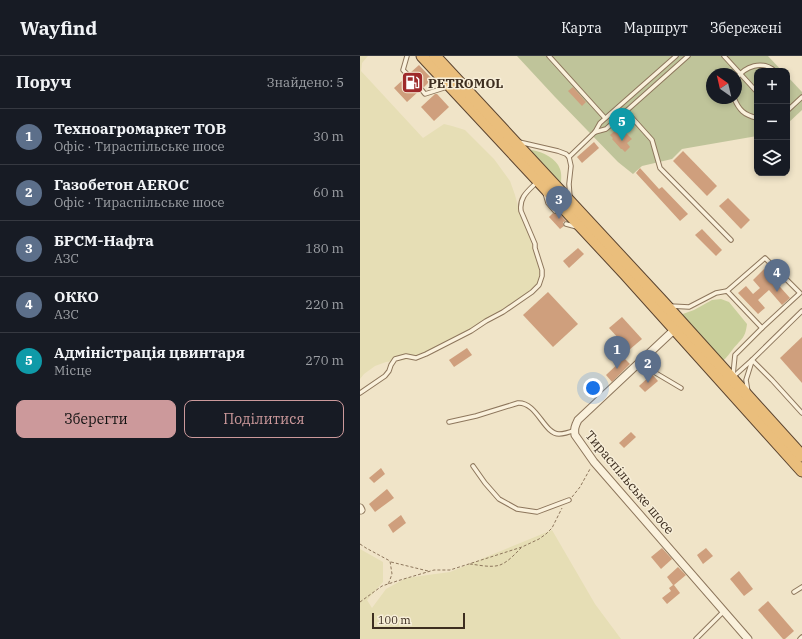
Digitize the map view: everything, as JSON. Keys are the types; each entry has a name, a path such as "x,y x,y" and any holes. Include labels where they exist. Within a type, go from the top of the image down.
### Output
{"highway":[{"path":"422,56 584,229 802,470"},
{"path":"435,56 667,306 802,456"}],"street":[{"name":"Тираспільське шосе","path":"675,329 578,420 575,430 576,436 594,462 748,639"}],"lane":[{"path":"407,56 403,70 408,75"},
{"path":"549,56 605,118"},
{"path":"569,157 595,132 605,118 676,56"},
{"path":"595,132 606,129 688,56"},
{"path":"724,56 735,68"},
{"path":"742,72 747,68 755,66 772,68"},
{"path":"742,76 754,89"},
{"path":"421,89 425,94 450,86"},
{"path":"790,108 802,97"},
{"path":"736,104 743,112 754,117"},
{"path":"626,111 652,140 660,168 731,240"},
{"path":"513,140 558,151 569,157 571,166 570,201"},
{"path":"360,393 385,376 395,359 406,356 416,358 426,354 471,331 503,312 536,288 541,281 542,270 535,244 521,211 520,203 525,194 541,184 548,203 555,212"},
{"path":"566,224 584,229"},
{"path":"667,306 689,307 716,293 727,291 765,258 800,293 762,328 735,356 732,378"},
{"path":"727,291 762,328"},
{"path":"732,378 802,312"},
{"path":"749,397 746,380 752,360"},
{"path":"752,360 802,413"},
{"path":"641,361 654,372 681,388"},
{"path":"449,422 522,403 530,406 552,432 560,434 575,430"},
{"path":"473,466 499,499 517,509 537,512 569,500"},
{"path":"794,592 802,587"},
{"path":"696,639 724,611"}],"path":[{"path":"360,602 382,586 434,570 450,570 522,547 539,539 552,528 562,508 580,487 594,462"},
{"path":"360,544 390,561 430,571"},
{"path":"469,564 492,566 500,565 522,547"},
{"path":"388,585 392,574 390,561"}],"shaded area":[{"path":"360,56 368,56 362,63 361,71 423,138 444,124 452,126 465,130 494,159 510,181 520,214 530,238 540,274 538,283 527,293 477,326 425,354 405,360 386,362 375,366 360,379"},
{"path":"552,530 595,604 621,639 360,639 360,549 383,562 383,582 367,600 372,608 386,589 406,578 450,572"}],"green space":[{"path":"517,56 768,56 779,68 754,68 754,137 682,149 672,159 642,166 633,174 618,162"},
{"path":"790,79 802,92 802,110 790,121"},
{"path":"532,150 545,154 558,165 561,171 561,185 529,151"},
{"path":"721,299 729,302 747,324 743,338 723,361 680,315 694,310 712,300"}],"building":[{"name":"PETROMOL","path":"419,65 432,79 424,87 419,87 419,91 407,102 394,88 406,77 410,78 410,73"},
{"path":"573,87 586,102 582,106 568,91"},
{"path":"435,94 437,94 449,107 434,121 421,107"},
{"path":"618,128 621,131 622,129 632,139 627,143 630,147 625,152 610,135"},
{"path":"594,142 599,148 582,163 577,157"},
{"path":"683,151 717,186 707,196 673,161"},
{"path":"640,168 659,189 662,187 688,214 680,221 636,173"},
{"path":"728,198 750,220 741,229 719,206"},
{"path":"558,212 566,221 563,222 564,226 560,229 549,217 553,213 555,214"},
{"path":"702,229 722,250 716,256 695,235"},
{"path":"578,248 584,254 569,268 563,261"},
{"path":"764,269 790,298 782,305 769,290 758,300 765,308 758,314 738,293 746,286 753,294 760,288 753,280"},
{"path":"548,292 578,324 553,347 523,315"},
{"path":"622,317 642,339 629,350 609,328"},
{"path":"802,337 802,383 780,358"},
{"path":"467,348 472,355 454,367 449,360"},
{"path":"624,358 630,364 612,382 606,375"},
{"path":"652,374 658,381 645,392 639,386"},
{"path":"631,432 636,437 624,448 619,443"},
{"path":"381,468 385,474 374,483 369,478"},
{"path":"387,489 394,498 375,512 369,504"},
{"path":"401,515 406,523 393,533 388,525"},
{"path":"662,548 672,559 661,569 651,557"},
{"path":"706,548 713,556 703,564 697,555"},
{"path":"678,567 686,575 674,585 680,593 667,604 662,598 671,591 669,588 673,585 667,577"},
{"path":"739,571 753,589 744,596 730,579"},
{"path":"768,601 794,631 785,639 783,639 758,610"}],"place":[{"name":"PETROMOL","path":"413,83"},
{"name":"Адміністрація цвинтаря","path":"622,141"},
{"name":"БРСМ-Нафта","path":"559,219"},
{"name":"ОККО","path":"777,292"},
{"name":"Техноагромаркет ТОВ","path":"617,369"},
{"name":"Газобетон AEROC","path":"648,383"}]}
